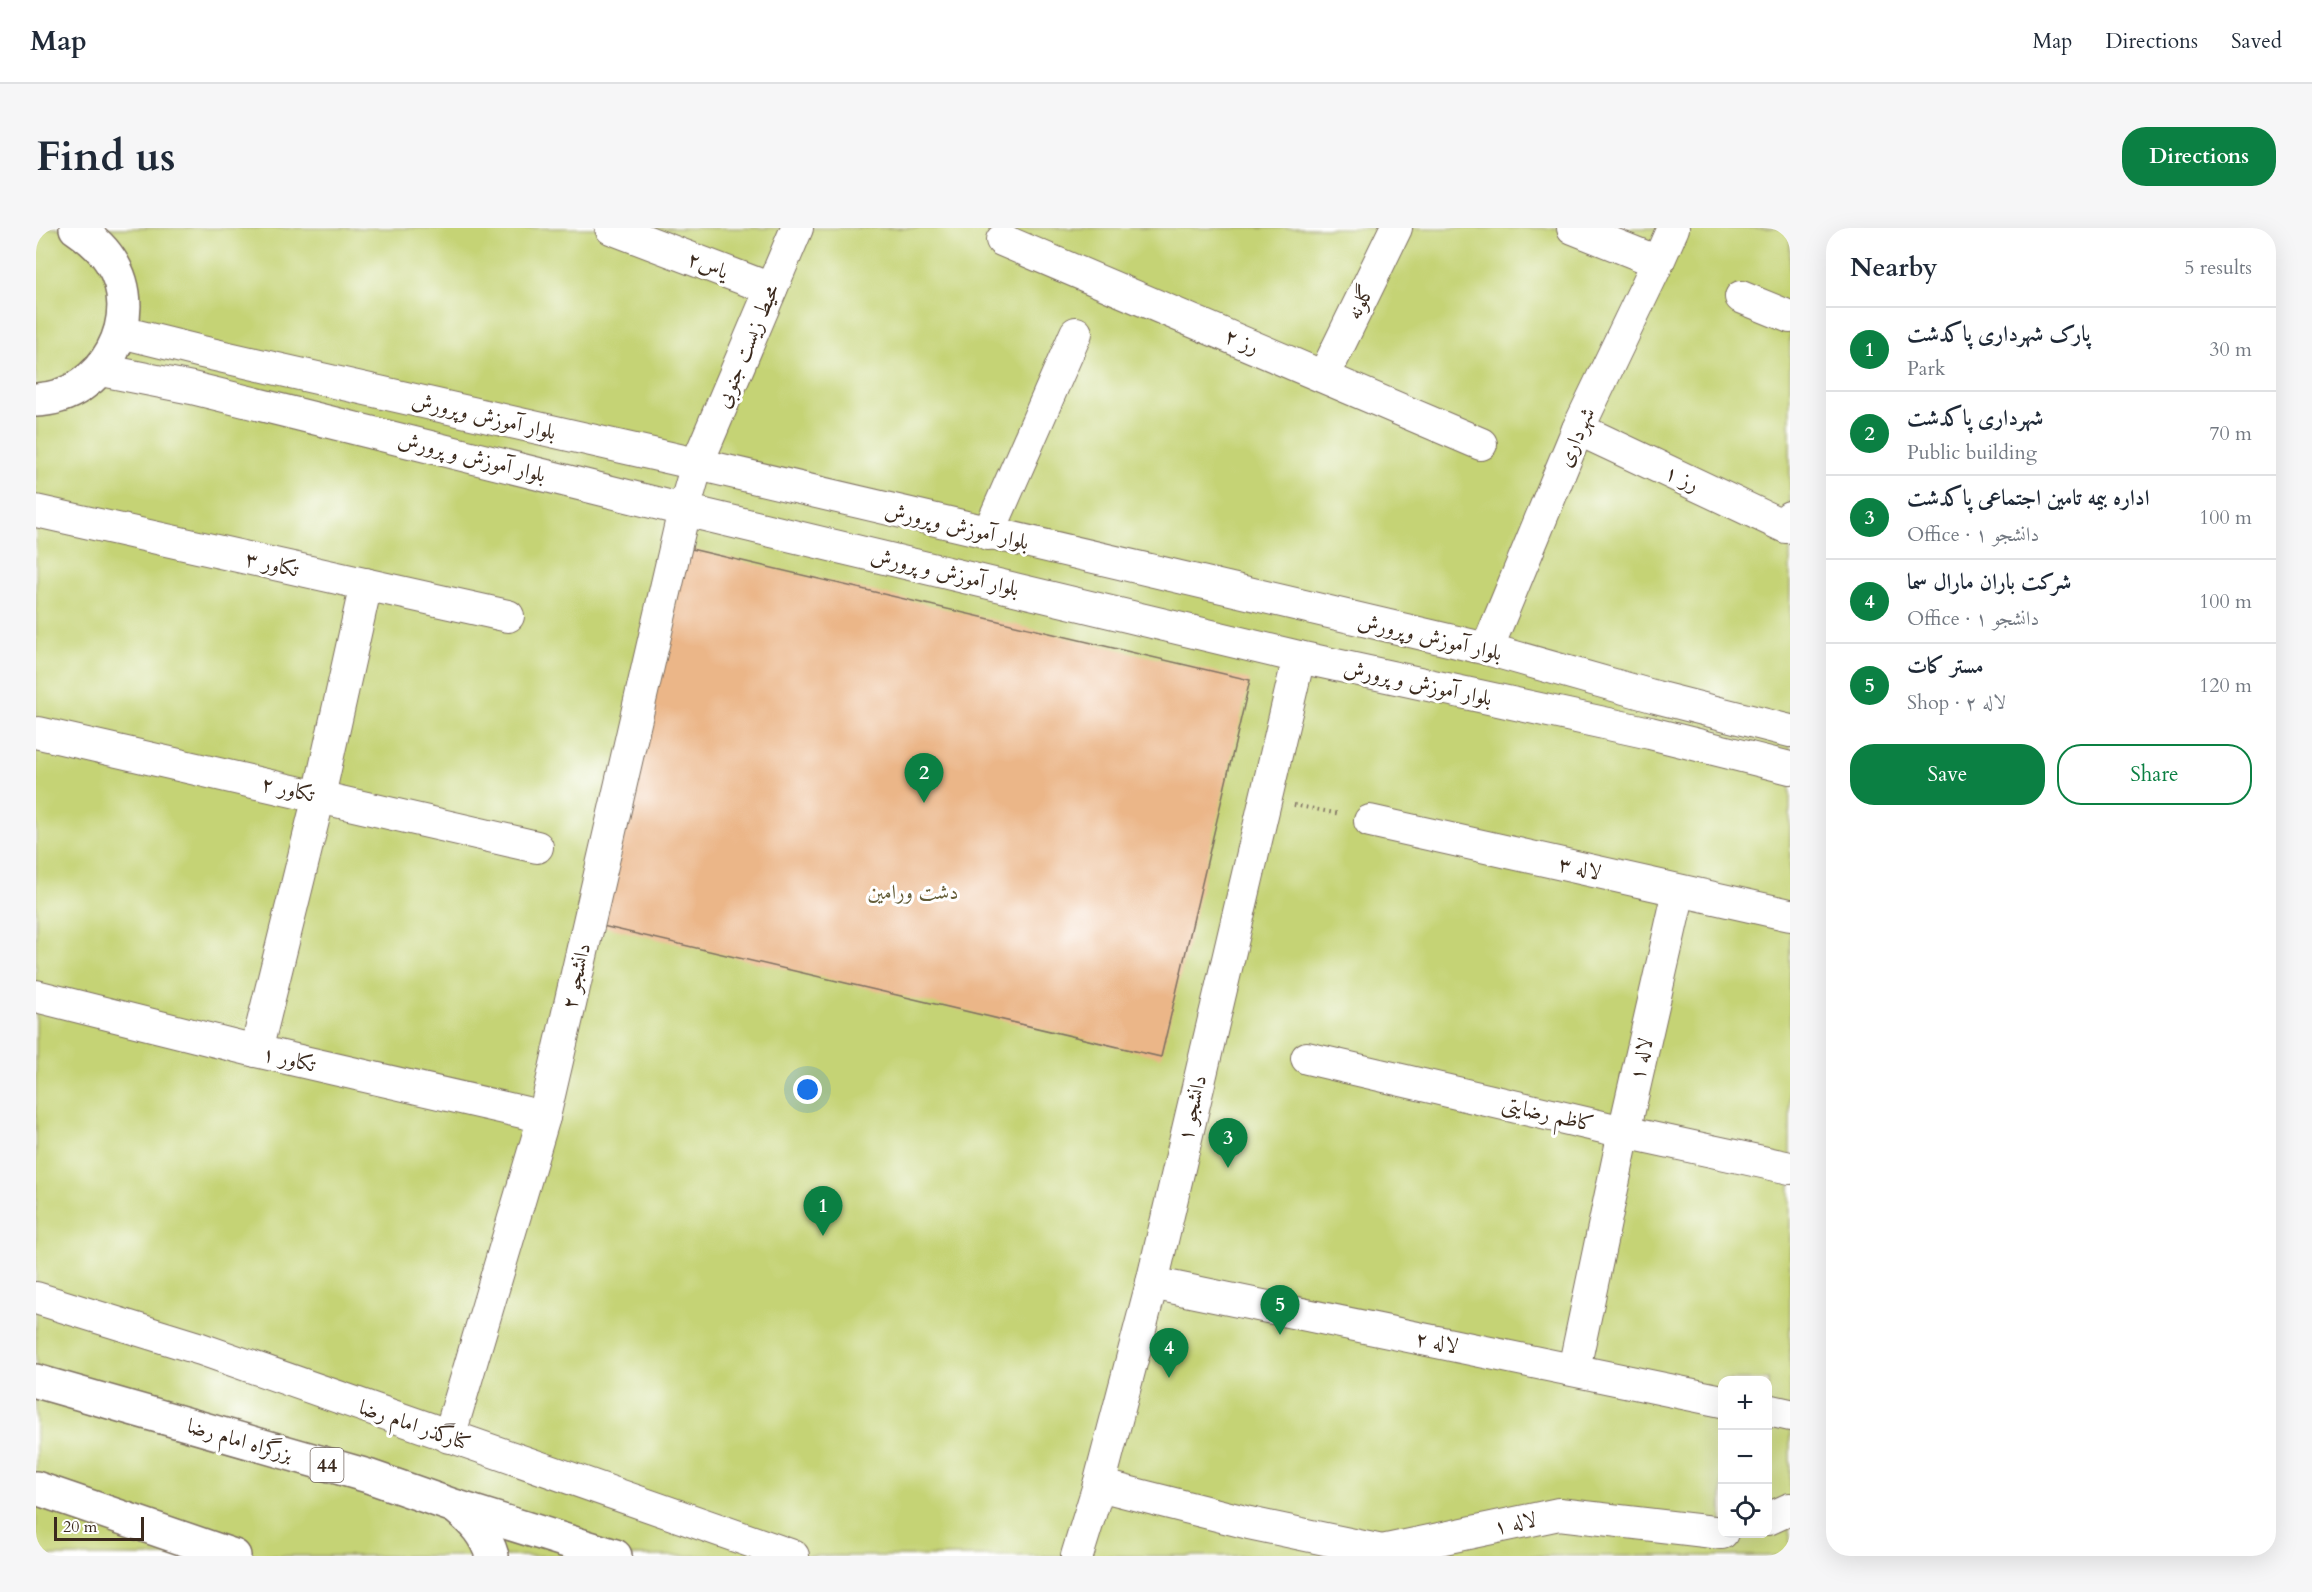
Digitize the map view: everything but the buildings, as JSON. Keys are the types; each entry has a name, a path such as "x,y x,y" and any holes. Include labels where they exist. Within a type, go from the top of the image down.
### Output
{"main road":[{"path":"36,400 48,400 77,389 100,369 113,352 121,332 124,307 120,284 111,261 91,233"},
{"name":"بزرگراه امام رضا","path":"40,1380 368,1476 454,1506 615,1556"},
{"path":"36,1488 234,1556"},
{"path":"454,1506 475,1522 488,1542 492,1556"}],"street":[{"name":"یاس۲","path":"611,228 771,289"},
{"name":"محیط زیست جنوبی","path":"684,510 697,464 797,228"},
{"name":"گلونه","path":"1324,376 1396,228"},
{"path":"1573,228 1658,262"},
{"name":"شهرداری","path":"1487,649 1578,429 1673,228"},
{"name":"رز ۲","path":"1002,240 1481,444"},
{"path":"1741,297 1790,316"},
{"name":"بلوار آموزش وپرورش","path":"121,332 1487,649 1656,697 1790,731"},
{"path":"988,534 1076,333"},
{"name":"بلوار آموزش و پرورش","path":"100,369 192,388 684,510 1299,657 1650,733 1790,768"},
{"name":"رز ۱","path":"1578,429 1788,522"},
{"name":"دانشجو ۲","path":"449,1437 544,1117 684,510"},
{"name":"تکاور ۳","path":"36,511 508,616"},
{"path":"256,1051 366,585"},
{"name":"دانشجو ۱","path":"1077,1556 1100,1485 1152,1283 1299,657"},
{"path":"1650,733 1656,697"},
{"name":"تکاور ۲","path":"39,733 537,847"},
{"name":"لاله ۳","path":"1370,821 1790,915"},
{"name":"لاله ۱","path":"1574,1369 1624,1132 1679,891"},
{"name":"تکاور ۱","path":"36,996 256,1051 544,1117"},
{"name":"کاظم رضایتی","path":"1306,1058 1790,1168"},
{"name":"لاله ۲","path":"1152,1283 1718,1400"},
{"name":"کنارگذر امام رضا","path":"36,1298 201,1349 793,1556"},
{"path":"1772,1411 1790,1415"},
{"name":"لاله ۱","path":"1100,1485 1249,1523 1382,1551 1559,1514 1718,1532"},
{"path":"1772,1517 1790,1509"}],"path":[{"path":"1267,799 1370,821"}],"green space":[{"name":"دشت ورامین","path":"36,228 1790,228 1790,1556 36,1556"}],"place":[{"name":"شهرداری پاکدشت","path":"924,803"},
{"name":"اداره بیمه تامین اجتماعی پاکدشت","path":"1228,1168"},
{"name":"پارک شهرداری پاکدشت","path":"823,1236"},
{"name":"مستر کات","path":"1280,1335"},
{"name":"شرکت باران مارال سما","path":"1169,1378"}]}
